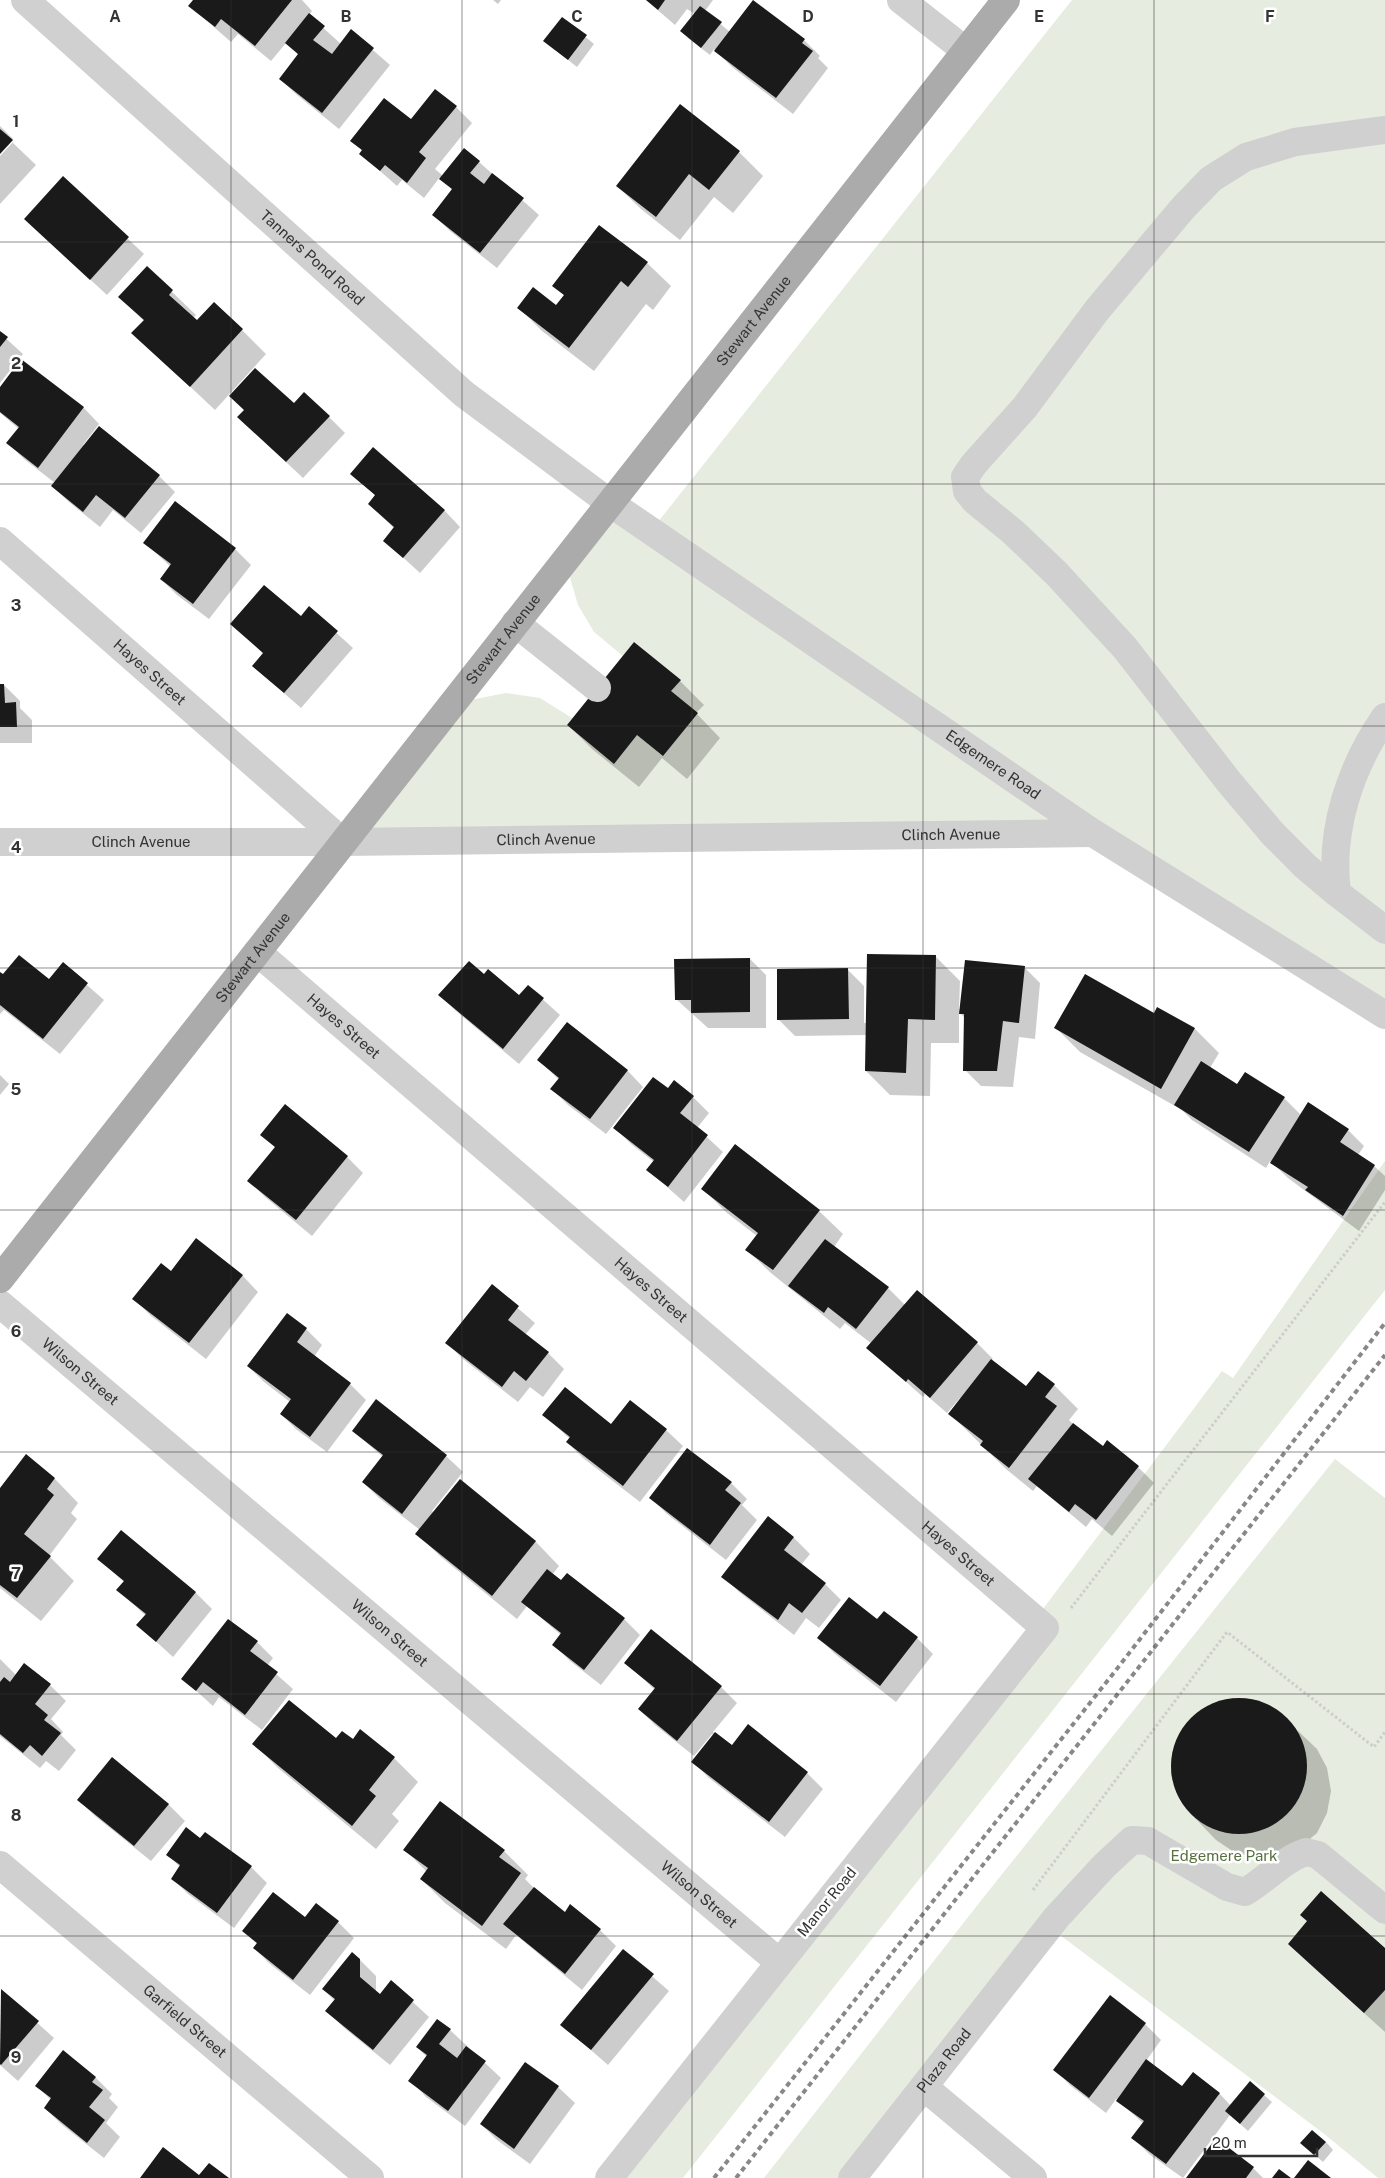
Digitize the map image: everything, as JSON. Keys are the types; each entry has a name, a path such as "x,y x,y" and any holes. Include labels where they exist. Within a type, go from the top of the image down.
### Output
{"main road":[{"name":"Stewart Avenue","path":"0,1279 1006,0"}],"street":[{"name":"Tanners Pond Road","path":"25,0 464,394 610,503"},
{"path":"901,0 966,51"},
{"path":"1385,130 1295,142 1246,157 1211,179 1183,208 1097,310 1025,407 974,464 965,477 967,491 975,501 1013,532 1056,573 1125,648 1229,782 1274,834 1336,892 1385,930"},
{"name":"Edgemere Road","path":"610,503 1093,833 1385,1015"},
{"name":"Hayes Street","path":"0,541 343,842"},
{"path":"515,623 597,688"},
{"path":"1336,892 1333,867 1338,824 1356,768 1385,717"},
{"name":"Clinch Avenue","path":"0,842 343,842 1093,833"},
{"name":"Hayes Street","path":"256,952 1045,1628"},
{"name":"Wilson Street","path":"0,1304 779,1962"},
{"name":"Manor Road","path":"610,2178 1045,1628"},
{"name":"Plaza Road","path":"852,2178 1035,1943 1104,1866 1132,1840 1148,1841 1227,1887 1245,1892 1260,1883 1285,1861 1306,1852 1318,1856 1385,1910"},
{"name":"Garfield Street","path":"0,1865 370,2178"},
{"path":"924,2087 1033,2178"}],"path":[{"path":"1045,1628 1066,1615 1385,1202"},
{"path":"1031,1892 1227,1632 1374,1747 1385,1732"}],"green space":[{"path":"1072,0 1385,0 1385,1007 1095,829 367,831 470,700 506,693 540,698 572,718 567,725 614,764 637,735 662,755 671,691 680,680 634,642 623,656 594,632 578,605 569,574 613,517 646,537"},
{"path":"1385,1161 1385,1290 683,2178 615,2178 1222,1371 1233,1378"},
{"name":"Edgemere Park","path":"1335,1459 1385,1498 1385,2178 1378,2178 1323,2133 1040,1920 842,2178 764,2178 983,1898"}],"building":[{"path":"193,0 292,0 255,46 221,19 215,27 188,6"},
{"path":"646,0 665,0 658,10"},
{"path":"753,0 805,39 802,43 813,51 776,98 714,51"},
{"path":"700,6 722,22 701,48 680,31"},
{"path":"309,13 325,26 313,40 332,54 351,29 374,48 322,113 279,79 298,54 285,43"},
{"path":"562,17 587,35 568,60 543,41"},
{"path":"435,89 457,106 419,152 426,158 407,183 385,165 380,171 359,154 362,150 350,141 384,98 411,119"},
{"path":"680,104 740,151 709,190 689,174 656,217 616,186"},
{"path":"0,129 13,140 0,154"},
{"path":"464,148 480,161 470,173 484,184 492,173 524,198 480,253 432,215 452,189 439,179"},
{"path":"63,176 129,237 90,280 24,219"},
{"path":"599,225 648,262 628,287 621,281 569,348 517,308 533,287 556,305 564,295 552,286"},
{"path":"147,266 173,290 169,295 197,320 214,302 243,329 190,387 131,333 144,320 118,297"},
{"path":"0,331 8,337 0,347"},
{"path":"21,359 84,407 38,468 6,443 19,427 0,412 0,387"},
{"path":"255,368 294,403 304,392 330,416 286,462 237,417 244,410 229,396"},
{"path":"99,426 160,475 125,518 96,495 83,512 51,486"},
{"path":"373,447 445,510 403,558 383,541 394,527 368,504 375,495 350,474"},
{"path":"175,501 236,548 193,604 160,579 171,564 143,543"},
{"path":"264,585 301,616 309,606 338,631 284,693 252,666 263,653 230,624"},
{"path":"634,642 681,680 671,691 698,713 663,756 637,735 614,764 567,725"},
{"path":"0,684 4,684 5,703 16,702 17,727 0,727"},
{"path":"867,954 936,955 935,1020 908,1019 906,1073 865,1071"},
{"path":"19,955 49,979 63,962 88,983 43,1039 0,1005 0,972 3,974"},
{"path":"750,958 750,1012 691,1013 691,1000 675,1000 674,959"},
{"path":"965,960 1025,966 1019,1023 1003,1021 997,1071 963,1071 964,1014 959,1014"},
{"path":"469,961 484,974 488,969 519,995 528,985 544,998 503,1049 438,995"},
{"path":"848,968 849,1019 777,1020 777,969"},
{"path":"1085,974 1154,1013 1157,1007 1195,1028 1161,1089 1054,1028"},
{"path":"567,1022 628,1070 590,1119 550,1089 559,1078 537,1060"},
{"path":"1201,1061 1237,1084 1245,1072 1285,1097 1249,1152 1174,1105"},
{"path":"653,1077 668,1088 674,1080 694,1096 680,1113 708,1135 668,1187 646,1170 654,1160 613,1128"},
{"path":"1308,1102 1349,1129 1340,1142 1375,1165 1343,1216 1305,1190 1308,1187 1270,1163"},
{"path":"285,1104 348,1156 296,1220 247,1181 275,1147 260,1135"},
{"path":"735,1144 820,1210 773,1270 745,1250 758,1233 701,1189"},
{"path":"196,1238 243,1275 189,1343 132,1299 161,1263 171,1271"},
{"path":"825,1239 889,1287 856,1329 828,1307 824,1313 788,1286"},
{"path":"492,1284 519,1306 508,1320 549,1352 526,1381 514,1371 502,1387 445,1343"},
{"path":"917,1290 978,1342 930,1398 908,1379 906,1382 866,1348"},
{"path":"287,1313 307,1328 297,1342 351,1383 310,1437 280,1414 291,1399 247,1366"},
{"path":"991,1359 1026,1386 1038,1371 1055,1384 1045,1397 1057,1406 1009,1468 980,1445 983,1441 948,1414"},
{"path":"565,1387 611,1424 630,1400 667,1429 623,1486 566,1442 570,1437 542,1415"},
{"path":"376,1399 447,1455 402,1514 362,1482 383,1455 352,1431"},
{"path":"1073,1423 1103,1446 1107,1440 1139,1466 1096,1520 1075,1504 1069,1512 1028,1479"},
{"path":"687,1448 732,1482 725,1490 741,1503 710,1545 649,1498"},
{"path":"26,1454 55,1478 47,1489 54,1495 24,1534 51,1556 17,1598 0,1585 0,1488"},
{"path":"460,1479 536,1541 492,1596 415,1534"},
{"path":"768,1516 794,1537 784,1550 826,1583 802,1613 789,1603 778,1620 721,1577"},
{"path":"121,1530 196,1592 156,1642 136,1625 146,1614 116,1590 124,1581 97,1559"},
{"path":"547,1569 561,1580 567,1573 625,1618 584,1670 552,1645 561,1633 521,1602"},
{"path":"849,1597 877,1619 884,1611 918,1637 880,1686 817,1638"},
{"path":"228,1619 258,1641 250,1651 278,1672 245,1715 203,1682 196,1691 181,1679"},
{"path":"651,1629 722,1686 677,1741 638,1709 655,1688 624,1663"},
{"path":"24,1663 51,1684 35,1704 48,1715 44,1720 61,1733 42,1756 30,1745 23,1753 0,1734 0,1682 4,1677 10,1682"},
{"path":"1239,1698 1265,1703 1277,1709 1287,1718 1296,1728 1302,1740 1307,1766 1302,1792 1296,1804 1287,1814 1277,1823 1265,1829 1239,1834 1213,1829 1201,1823 1191,1814 1182,1804 1176,1792 1171,1766 1176,1740 1182,1728 1191,1718 1201,1709 1213,1703"},
{"path":"289,1700 336,1738 342,1731 353,1739 360,1729 395,1757 369,1790 376,1796 352,1826 252,1744"},
{"path":"748,1724 808,1772 769,1822 691,1762 715,1732 732,1745"},
{"path":"112,1757 169,1804 134,1846 77,1800"},
{"path":"440,1801 505,1850 499,1857 521,1873 482,1926 420,1879 428,1868 403,1850"},
{"path":"186,1827 200,1838 205,1832 252,1866 217,1913 171,1879 180,1865 166,1855"},
{"path":"534,1887 565,1912 570,1904 601,1929 565,1974 503,1924"},
{"path":"1321,1891 1385,1948 1385,1990 1364,2013 1288,1944 1307,1921 1300,1915"},
{"path":"273,1892 305,1917 316,1903 339,1921 293,1980 253,1948 257,1943 242,1931"},
{"path":"623,1949 654,1974 591,2050 560,2025"},
{"path":"352,1952 360,1959 360,1977 380,1994 391,1980 414,2000 373,2050 325,2011 335,1999 322,1989"},
{"path":"1,1989 39,2021 1,2065 0,2064"},
{"path":"1110,1995 1146,2023 1089,2098 1053,2070"},
{"path":"437,2019 451,2029 439,2044 457,2058 466,2046 486,2061 448,2111 408,2081 427,2055 416,2047"},
{"path":"63,2050 96,2077 92,2082 103,2090 89,2107 105,2120 87,2143 44,2108 51,2098 35,2086"},
{"path":"1146,2059 1182,2086 1193,2072 1220,2093 1166,2164 1131,2138 1144,2121 1116,2101"},
{"path":"525,2062 559,2086 514,2149 480,2124"},
{"path":"1250,2081 1265,2094 1240,2124 1225,2111"},
{"path":"1312,2130 1326,2142 1314,2155 1300,2143"},
{"path":"1216,2138 1254,2167 1246,2178 1186,2178"},
{"path":"163,2147 199,2175 209,2163 229,2178 140,2178"},
{"path":"1308,2160 1331,2178 1294,2178"},
{"path":"1279,2169 1291,2178 1272,2178"}],"railway":[{"path":"714,2178 1116,1670 1385,1323"},
{"path":"736,2178 1385,1355"}]}
